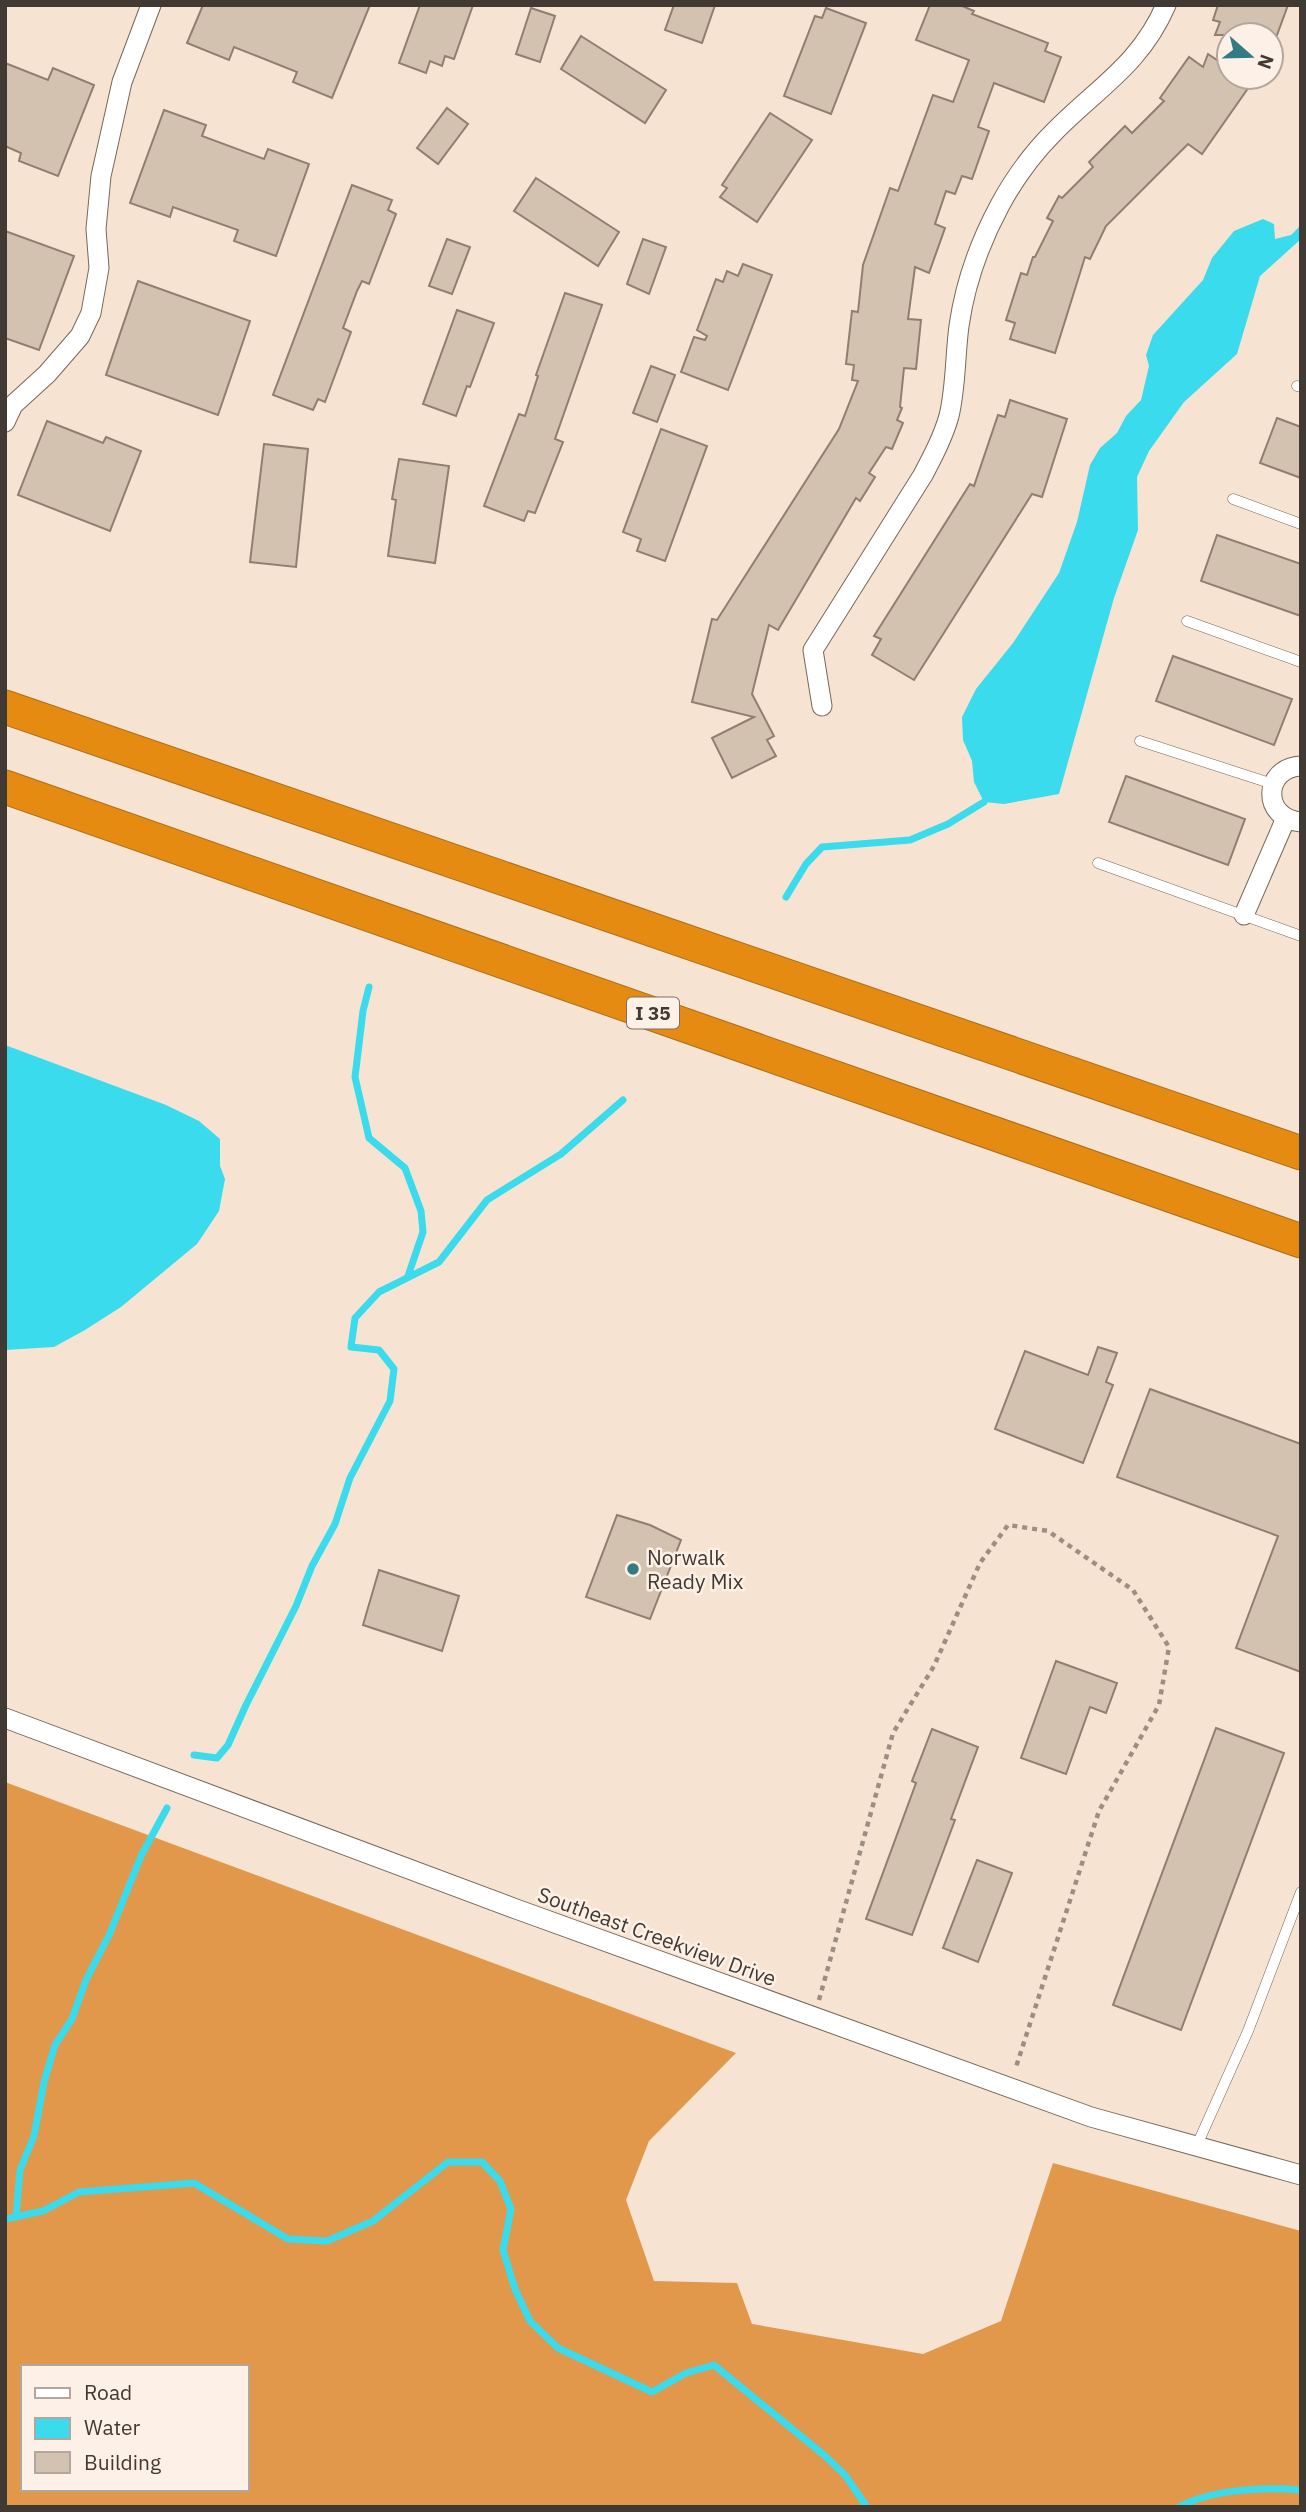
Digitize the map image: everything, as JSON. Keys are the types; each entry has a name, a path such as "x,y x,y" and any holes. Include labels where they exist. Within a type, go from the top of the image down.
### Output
{"highway":[{"path":"5,707 1301,1153"},
{"name":"I 35","path":"5,787 1301,1241"}],"street":[{"path":"5,422 13,405 47,374 80,336 91,313 99,268 96,229 101,176 122,82 151,5"},
{"path":"822,706 813,650 939,446 949,415 959,326 968,281 982,242 1000,205 1024,167 1053,133 1136,55 1157,26 1166,5"},
{"path":"1244,915 1293,820 1279,813 1272,801 1273,784 1284,771 1301,766"},
{"name":"Southeast Creekview Drive","path":"5,1718 516,1909 1091,2117 1301,2175"}],"lane":[{"path":"1233,499 1301,524"},
{"path":"1187,621 1301,662"},
{"path":"1140,741 1273,784"},
{"path":"1098,863 1301,936"},
{"path":"1197,2145 1248,2031 1301,1892"}],"path":[{"path":"814,2017 893,1733 934,1666 980,1563 1008,1525 1048,1531 1133,1590 1169,1647 1159,1705 1099,1811 1010,2088"}],"shaded area":[{"path":"5,1782 736,2053 649,2141 626,2200 654,2281 737,2283 752,2324 923,2354 1001,2321 1053,2163 1301,2231 1301,2507 5,2507"}],"water":[{"path":"1263,219 1274,224 1275,239 1291,235 1301,225 1301,239 1260,276 1237,354 1184,402 1149,451 1137,477 1138,530 1114,598 1059,794 1004,804 984,802 974,782 972,761 963,740 962,717 976,689 1013,643 1059,573 1077,522 1090,465 1100,448 1117,433 1126,416 1141,400 1149,366 1146,355 1153,335 1203,280 1212,258 1234,231"},
{"path":"5,1045 166,1105 199,1121 220,1139 220,1166 225,1179 219,1211 197,1244 121,1307 54,1347 5,1350"}],"building":[{"path":"203,5 370,5 332,98 293,82 297,72 234,47 229,60 187,43"},
{"path":"420,5 473,5 454,59 445,56 442,66 430,61 426,73 399,63"},
{"path":"674,5 715,5 702,43 665,30"},
{"path":"930,5 960,5 974,11 972,14 1048,43 1045,51 1061,57 1044,102 994,83 978,127 989,131 972,179 962,176 955,194 946,191 935,224 945,228 929,273 915,267 908,319 921,320 916,369 904,368 902,408 897,420 903,423 892,449 886,447 869,473 875,477 860,501 856,498 778,630 769,625 752,694 774,736 767,740 776,756 732,778 712,738 754,717 692,702 712,619 717,620 839,429 858,381 852,380 854,365 846,364 852,311 858,312 863,265 890,188 898,191 933,95 953,102 969,60 916,40"},
{"path":"1218,5 1288,5 1282,21 1213,20"},
{"path":"531,8 555,16 540,62 516,54"},
{"path":"826,8 866,23 831,114 784,96 815,16 822,18"},
{"path":"581,36 666,90 645,123 561,69"},
{"path":"1208,54 1215,59 1215,91 1246,91 1202,154 1188,144 1106,226 1090,259 1085,257 1055,353 1010,339 1015,323 1006,320 1021,273 1027,275 1033,257 1053,221 1047,218 1059,196 1062,198 1093,167 1089,162 1125,126 1132,133 1164,101 1160,98 1189,57 1203,67"},
{"path":"5,63 48,80 53,68 94,85 58,176 19,161 21,153 5,146"},
{"path":"447,108 468,124 438,164 417,148"},
{"path":"164,110 206,125 202,136 264,159 268,149 309,164 276,256 234,241 238,230 173,207 170,217 130,203"},
{"path":"770,113 812,140 757,222 720,197 727,188 722,185"},
{"path":"536,178 619,232 598,266 514,211"},
{"path":"352,185 392,200 388,210 396,214 369,284 362,281 343,328 351,332 325,402 318,399 313,410 273,395"},
{"path":"5,231 74,256 39,350 5,338"},
{"path":"447,239 470,247 452,294 429,286"},
{"path":"643,239 666,247 649,294 627,284"},
{"path":"743,264 772,275 728,390 681,372 694,337 705,340 707,336 697,330 716,279 723,282 727,271 738,276"},
{"path":"138,281 250,321 218,415 106,375"},
{"path":"565,293 602,305 555,439 563,442 535,513 528,511 524,521 484,506 519,414 525,416 538,376 536,375"},
{"path":"457,310 494,323 456,416 423,404"},
{"path":"651,366 675,375 657,422 633,413"},
{"path":"1010,400 1067,419 1042,497 1032,494 914,680 872,655 881,639 874,636 970,484 974,486 998,415 1005,417"},
{"path":"1277,418 1301,427 1301,478 1260,463"},
{"path":"47,421 103,443 106,437 141,451 110,531 18,495"},
{"path":"661,429 707,446 665,561 637,551 641,539 623,532"},
{"path":"264,444 308,449 296,567 250,562"},
{"path":"399,459 449,466 435,563 388,556 396,500 392,499"},
{"path":"1217,535 1301,564 1301,616 1201,581"},
{"path":"1173,656 1292,699 1274,745 1156,701"},
{"path":"1126,776 1245,819 1228,865 1109,822"},
{"path":"1098,1347 1117,1353 1106,1382 1113,1385 1083,1463 995,1429 1025,1351 1088,1375"},
{"path":"1150,1389 1301,1444 1301,1672 1236,1648 1278,1536 1117,1477"},
{"name":"Norwalk Ready Mix","path":"617,1515 650,1525 681,1540 650,1619 586,1597"},
{"path":"379,1570 459,1596 442,1651 363,1625"},
{"path":"1056,1661 1117,1683 1106,1713 1090,1707 1066,1774 1021,1758"},
{"path":"1216,1728 1284,1753 1181,2030 1113,2005"},
{"path":"932,1729 978,1747 951,1819 955,1820 912,1935 866,1919 916,1783 912,1781"},
{"path":"977,1860 1012,1873 978,1962 943,1948"}],"waterway":[{"path":"786,897 806,864 822,847 910,840 948,824 984,802"},
{"path":"369,987 363,1011 355,1077 369,1138 405,1168 421,1211 423,1232 408,1276"},
{"path":"194,1755 217,1758 228,1745 296,1606 312,1566 335,1524 350,1478 390,1401 394,1369 379,1350 351,1347 355,1318 379,1292 439,1262 487,1200 561,1154 623,1100"},
{"path":"16,2217 20,2170 34,2136 44,2082 55,2045 72,2019 86,1980 110,1933 141,1856 167,1808"},
{"path":"5,2219 43,2211 79,2192 194,2183 288,2239 327,2241 373,2221 448,2162 482,2162 500,2181 511,2209 503,2250 515,2289 530,2321 558,2348 652,2392 686,2373 714,2365 824,2455 845,2475 867,2507"},
{"path":"1179,2507 1222,2493 1271,2489 1301,2490"}],"place":[{"name":"Norwalk Ready Mix","path":"633,1569"}]}
